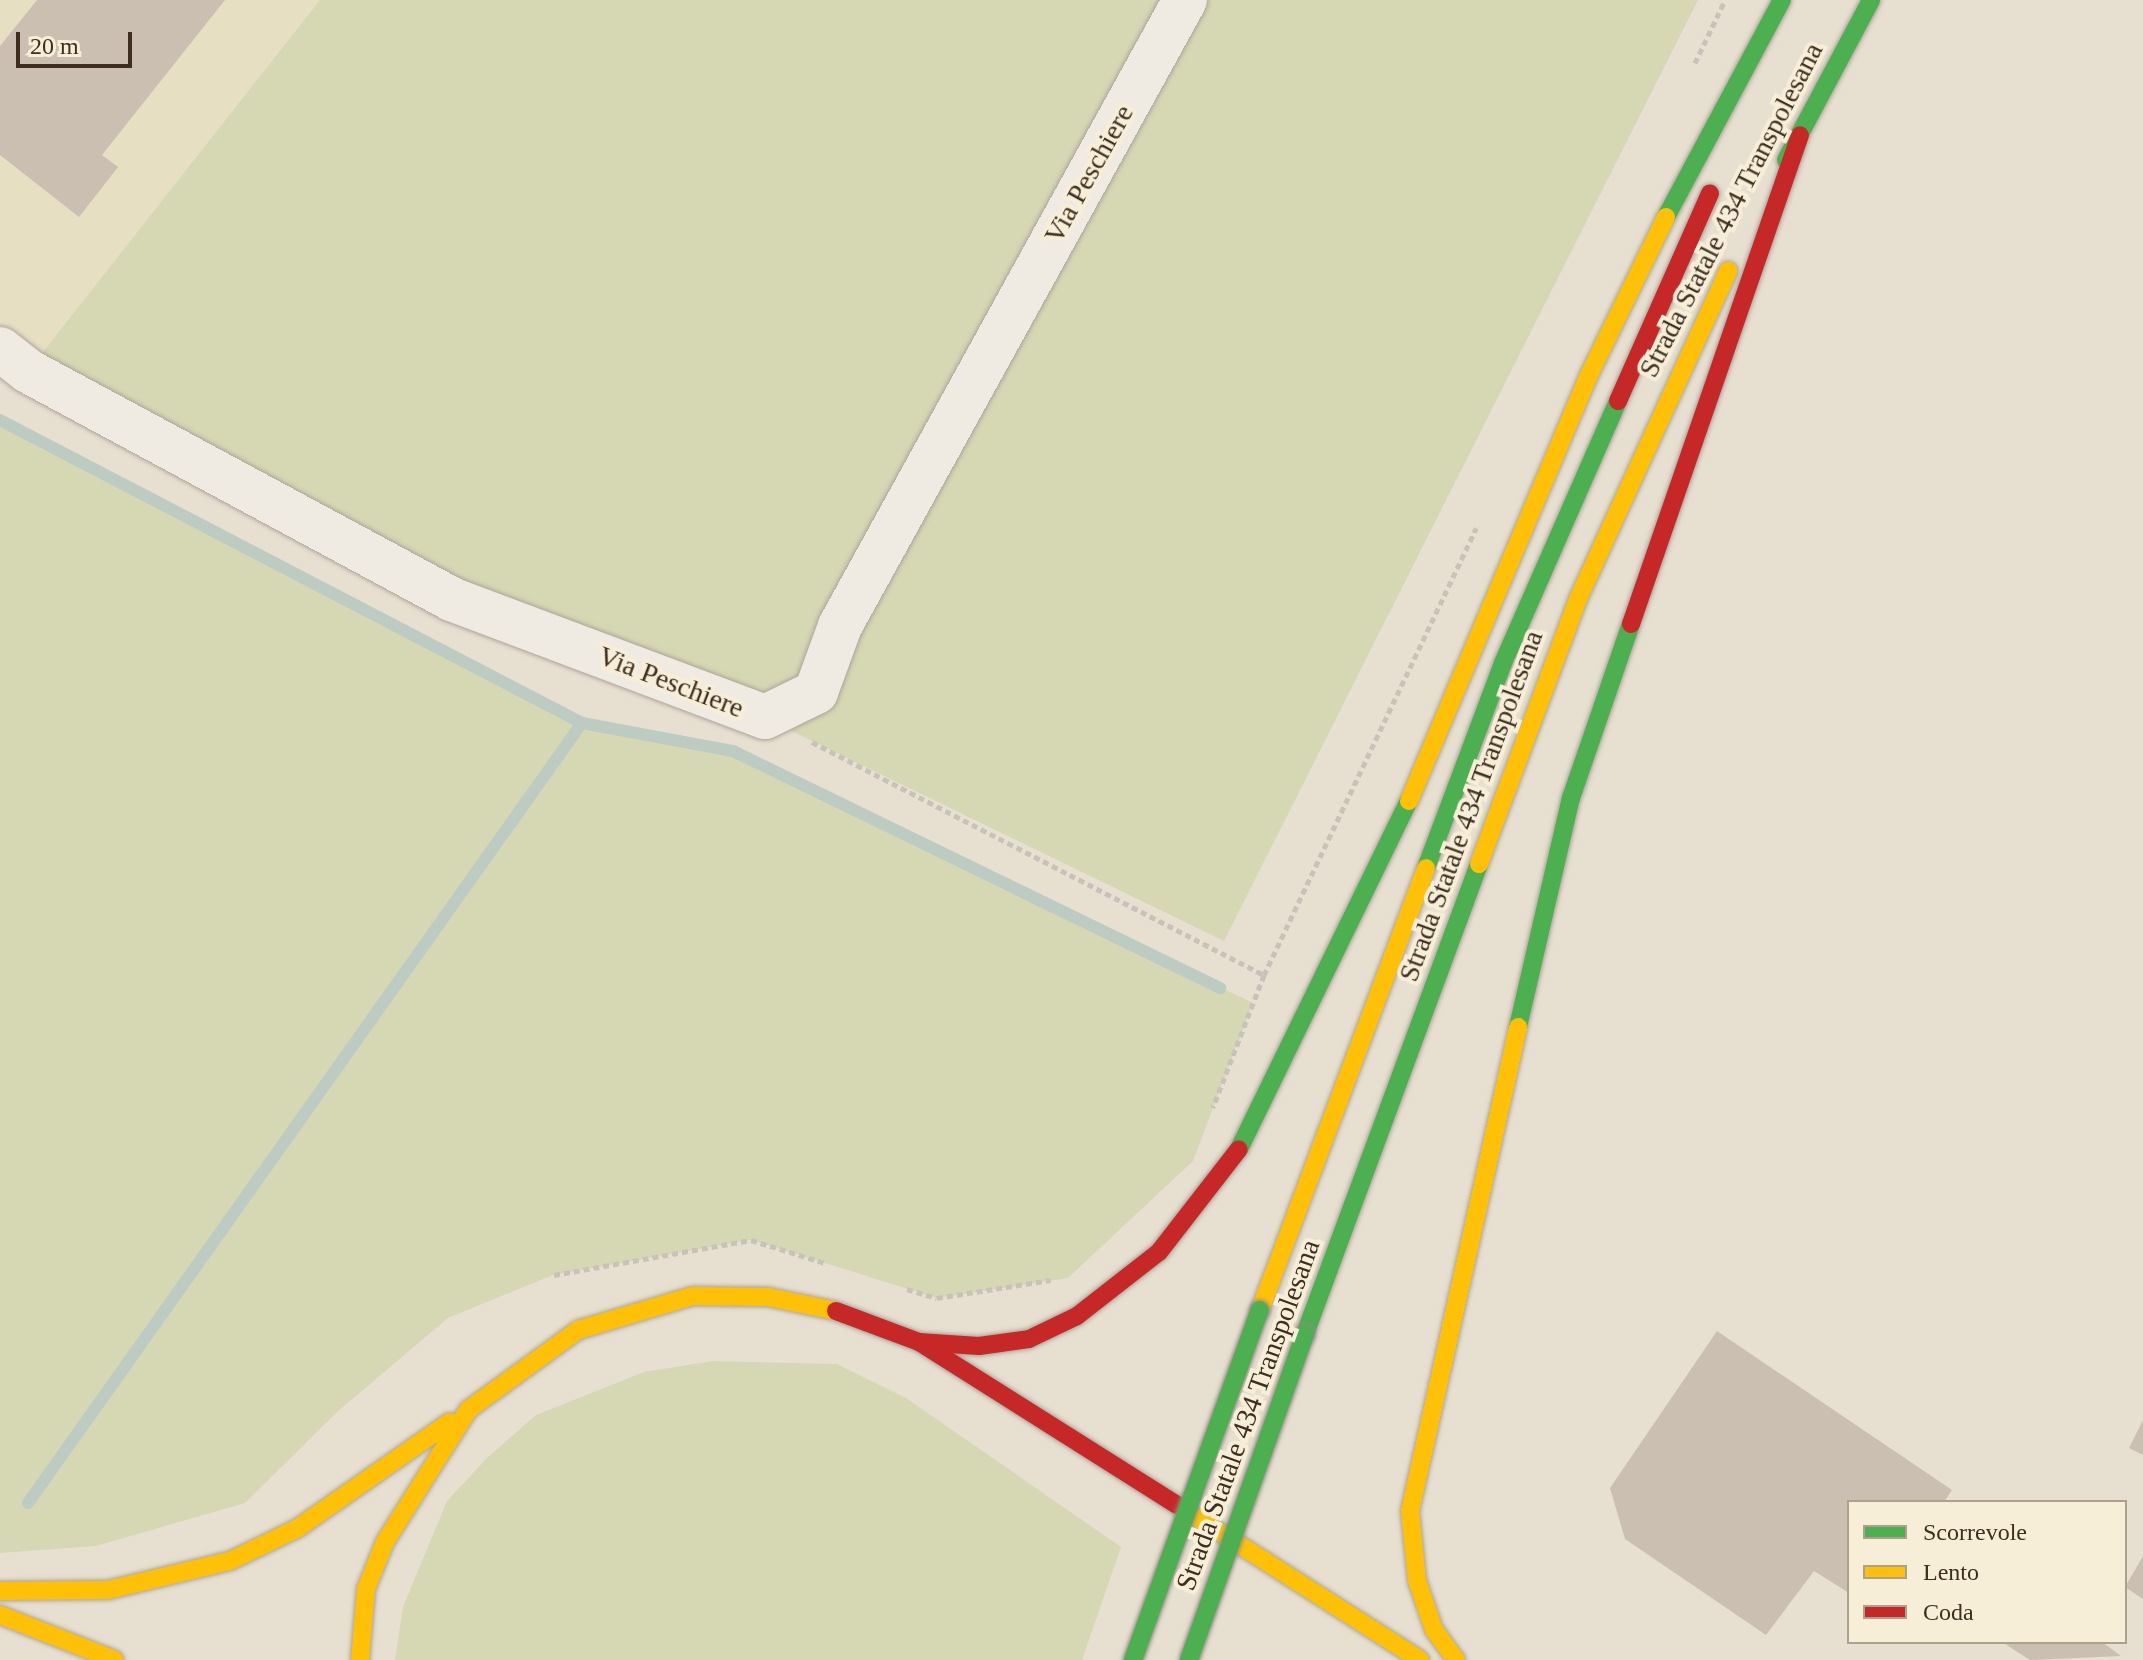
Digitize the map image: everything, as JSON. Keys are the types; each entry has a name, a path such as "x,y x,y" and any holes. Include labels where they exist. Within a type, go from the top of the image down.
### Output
{"main road":[{"path":"919,1342 979,1346 1029,1339 1077,1316 1159,1252 1217,1183 1262,1113 1398,827 1588,377 1692,162 1782,0"},
{"name":"Strada Statale 434 Transpolesana","path":"1189,1660 1305,1334 1578,599 1655,422 1871,0"},
{"path":"1456,1660 1434,1630 1417,1580 1410,1511 1426,1426 1571,798 1800,135"},
{"name":"Strada Statale 434 Transpolesana","path":"1133,1660 1260,1310 1503,663 1720,173"},
{"path":"0,1591 108,1590 230,1561 298,1528 578,1330 693,1296 768,1297 850,1314 919,1342 1420,1660"},
{"path":"360,1660 366,1589 385,1542 468,1410"},
{"path":"0,1615 115,1660"}],"street":[{"name":"Via Peschiere","path":"0,349 28,371 451,599 765,717 816,692 840,626 1185,0"}],"path":[{"path":"765,717 1264,975 1209,1118"},
{"path":"554,1275 751,1240 837,1267"},
{"path":"894,1285 937,1298 1068,1278"}],"shaded area":[{"path":"0,0 320,0 28,371 0,349"}],"green space":[{"path":"320,0 1698,0 1224,941 765,718 451,599 28,371"},
{"path":"0,420 582,723 733,751 1253,1003 1193,1161 1068,1278 937,1298 751,1240 553,1275 448,1318 337,1412 245,1503 96,1546 0,1553"},
{"path":"713,1361 837,1364 906,1398 1121,1547 1082,1660 395,1660 403,1607 447,1501 487,1458 536,1415 644,1372"}],"building":[{"path":"37,0 225,0 102,155 118,167 79,217 0,155 0,46"},
{"path":"1717,1331 1952,1490 1945,1500 1847,1500 1847,1592 1814,1571 1766,1635 1625,1539 1610,1488"},
{"path":"2143,1420 2143,1455 2129,1448"},
{"path":"2143,1556 2143,1599 2127,1588"},
{"path":"2005,1644 2105,1644 2121,1656 2030,1660"}],"waterway":[{"path":"0,420 582,723 733,751 1220,988"},
{"path":"28,1503 582,723"}],"traffic: fast":[{"path":"1666,217 1782,0"},
{"path":"1786,160 1871,0"},
{"path":"1426,868 1503,663 1618,401"},
{"path":"1518,1027 1571,798 1631,624"},
{"path":"1239,1149 1409,801"},
{"path":"1305,1334 1479,864"},
{"path":"1133,1660 1260,1310"},
{"path":"1189,1660 1305,1334"}],"traffic: slow":[{"path":"1409,801 1588,377 1666,217"},
{"path":"1479,864 1578,599 1728,271"},
{"path":"1260,1310 1426,868"},
{"path":"1456,1660 1434,1630 1417,1580 1410,1511 1518,1027"},
{"path":"360,1660 366,1589 385,1542 468,1410 578,1330 693,1296 768,1297 836,1311"},
{"path":"0,1591 108,1590 230,1561 298,1528 450,1422"},
{"path":"1177,1505 1420,1660"},
{"path":"0,1615 115,1660"}],"traffic: jam":[{"path":"1631,624 1800,135"},
{"path":"1618,401 1710,193"},
{"path":"919,1342 979,1346 1029,1339 1077,1316 1159,1252 1239,1149"},
{"path":"836,1311 919,1342 1177,1505"}]}
